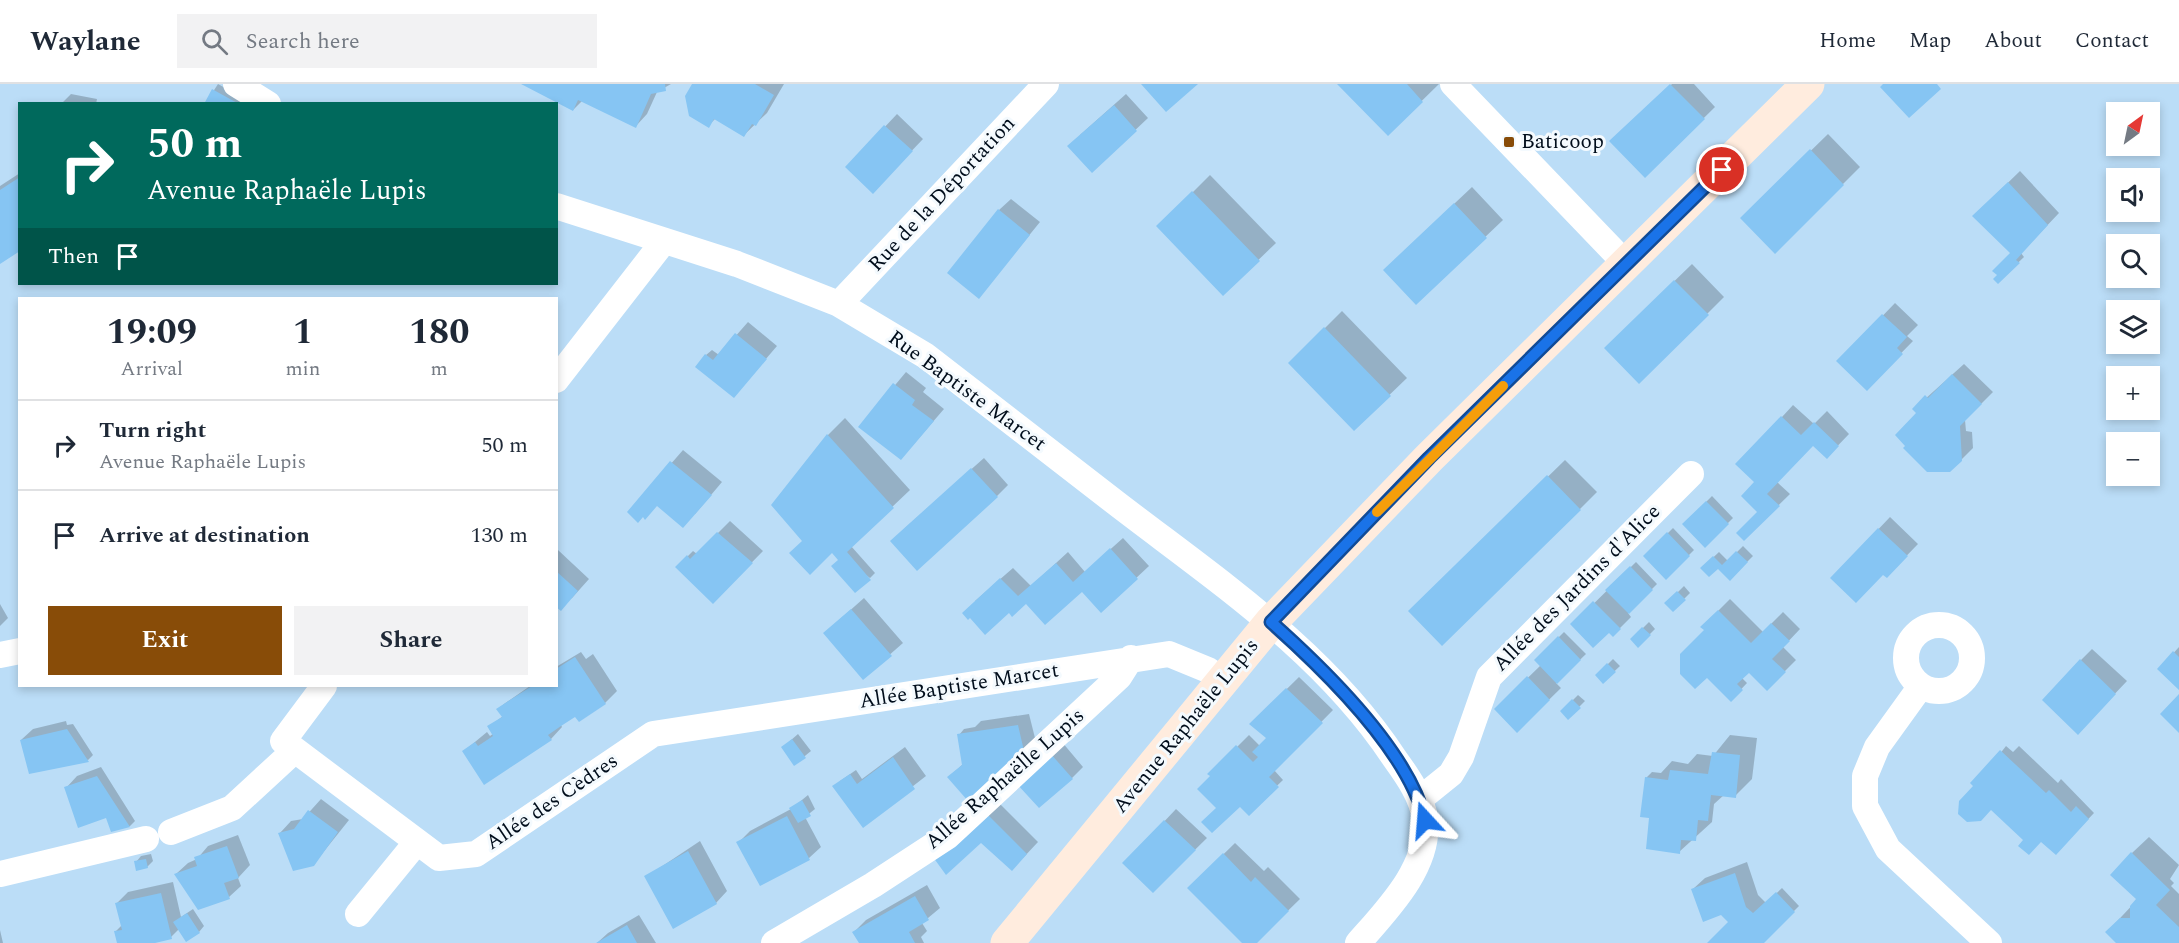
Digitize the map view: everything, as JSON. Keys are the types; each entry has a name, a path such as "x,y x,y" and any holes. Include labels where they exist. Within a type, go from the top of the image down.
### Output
{"street":[{"path":"236,84 265,102"},
{"name":"Rue de la Déportation","path":"839,304 1046,84"},
{"path":"1453,84 1627,265"},
{"name":"Avenue Raphaële Lupis","path":"1006,943 1271,622 1429,458 1808,84"},
{"name":"Rue Baptiste Marcet","path":"558,207 737,264 839,304 926,356 1271,622 1376,729 1420,799"},
{"path":"558,377 664,241"},
{"name":"Allée des Jardins d'Alice","path":"1420,799 1451,774 1461,757 1489,677 1691,474"},
{"path":"0,655 18,651"},
{"name":"Allée Baptiste Marcet","path":"687,730 1131,658 1169,654 1208,670 1224,681"},
{"name":"Allée Raphaëlle Lupis","path":"774,943 873,885 948,836 1119,677 1131,658"},
{"path":"1921,686 1877,747 1865,776 1865,806 1888,849 1989,943"},
{"path":"171,832 232,808 295,750 283,741 323,687"},
{"name":"Allée des Cèdres","path":"295,750 439,858 476,854 652,734 687,730"},
{"path":"1358,943 1388,908 1417,862 1424,841 1425,820 1420,799"},
{"path":"0,874 146,839"},
{"path":"358,914 417,843"}],"building":[{"path":"521,84 665,84 666,91 651,94 636,128 578,100 573,111"},
{"path":"692,84 755,84 774,95 756,126 752,124 744,137 714,119 709,128 689,116 685,96"},
{"path":"1141,84 1198,84 1166,112"},
{"path":"1337,84 1407,84 1423,102 1388,136"},
{"path":"1670,84 1705,119 1645,178 1609,141"},
{"path":"1883,84 1937,84 1941,89 1909,118 1880,87"},
{"path":"212,89 235,102 205,102"},
{"path":"1114,105 1137,131 1092,173 1067,146"},
{"path":"884,125 913,151 873,194 845,167"},
{"path":"1810,149 1844,185 1775,254 1740,218"},
{"path":"18,178 18,252 0,264 0,190"},
{"path":"2008,182 2048,225 2016,260 2020,263 1998,284 1993,279 1997,275 1992,271 2010,253 1972,216"},
{"path":"1192,191 1260,261 1223,296 1156,226"},
{"path":"1454,203 1487,238 1416,305 1383,270"},
{"path":"998,209 1030,235 979,299 947,273"},
{"path":"1674,280 1709,315 1639,384 1604,348"},
{"path":"1882,314 1907,337 1897,348 1903,354 1867,391 1836,361"},
{"path":"1324,327 1391,396 1354,431 1288,363"},
{"path":"735,333 767,359 734,398 695,367 705,354 713,360"},
{"path":"1952,374 1982,404 1960,426 1962,461 1950,472 1927,472 1903,448 1905,446 1895,435 1916,413 1912,409 1925,395 1928,398"},
{"path":"893,383 915,400 912,405 934,421 901,460 858,427"},
{"path":"1781,416 1801,435 1814,422 1839,446 1827,459 1813,446 1767,494 1780,506 1744,541 1736,533 1757,512 1741,496 1754,482 1735,464"},
{"path":"827,434 894,508 847,552 871,580 855,593 831,566 838,560 832,553 810,575 789,553 802,541 771,505"},
{"path":"670,461 712,495 683,528 657,506 645,520 643,517 638,523 627,512"},
{"path":"971,468 998,497 917,571 890,541"},
{"path":"1547,475 1581,510 1442,646 1408,611"},
{"path":"1706,501 1729,524 1705,548 1682,524"},
{"path":"1878,528 1908,556 1887,578 1883,575 1856,603 1830,578"},
{"path":"717,532 753,563 713,604 675,567 687,555 690,559"},
{"path":"1667,532 1690,556 1666,580 1643,556"},
{"path":"1110,548 1138,579 1101,613 1082,592 1045,625 1026,604 1012,617 1009,613 985,635 970,618 968,620 962,613 1000,578 1018,596 1056,563 1073,582"},
{"path":"1736,551 1748,562 1730,581 1718,569 1709,577 1700,568 1713,556 1722,565"},
{"path":"1630,566 1653,590 1629,614 1605,590"},
{"path":"558,573 578,591 561,611 558,609"},
{"path":"1677,591 1686,600 1673,612 1664,603"},
{"path":"1593,601 1621,629 1613,637 1609,633 1593,648 1570,624"},
{"path":"851,609 892,656 863,680 823,633"},
{"path":"1718,610 1751,643 1771,623 1790,641 1772,659 1786,672 1767,691 1749,673 1737,684 1743,690 1731,702 1707,678 1695,689 1680,674 1680,654 1704,630 1700,627"},
{"path":"1642,627 1651,635 1638,648 1630,639"},
{"path":"1558,636 1581,660 1557,684 1534,660"},
{"path":"2173,651 2179,657 2179,690 2157,669"},
{"path":"575,657 606,704 579,722 575,717 561,726 548,735 552,740 484,785 462,751 475,742 478,746 493,736 487,726 502,717 496,709 530,687 558,687 558,668"},
{"path":"2080,659 2116,694 2078,735 2042,700"},
{"path":"1607,663 1616,672 1603,684 1595,675"},
{"path":"1527,676 1550,700 1517,733 1494,709"},
{"path":"1286,688 1323,723 1269,777 1279,787 1249,816 1240,807 1212,833 1201,822 1216,808 1197,789 1210,776 1207,774 1236,745 1253,762 1258,757 1252,752 1266,738 1249,724"},
{"path":"2179,694 2179,733 2160,714"},
{"path":"1572,699 1581,708 1568,720 1560,711"},
{"path":"1018,725 1024,751 968,801 947,777 962,765 957,734"},
{"path":"67,729 89,762 29,774 20,740"},
{"path":"792,739 806,758 794,766 781,747"},
{"path":"2000,750 2046,793 2049,790 2071,812 2076,806 2089,819 2056,855 2041,842 2029,855 2018,846 2023,840 1991,810 1981,821 1967,822 1958,814 1959,801 1973,786 1970,783"},
{"path":"1712,752 1740,755 1736,798 1711,795 1708,821 1698,820 1696,841 1681,840 1680,854 1646,849 1649,818 1640,817 1645,777 1668,780 1670,770 1708,774"},
{"path":"1050,753 1073,779 1039,808 1016,783"},
{"path":"893,757 915,789 863,828 832,786 850,774 857,784"},
{"path":"97,776 130,827 111,832 106,818 78,828 64,787"},
{"path":"802,800 811,816 798,823 789,808"},
{"path":"308,810 338,832 314,866 293,871 278,833 294,829"},
{"path":"984,811 1027,854 1012,871 981,843 946,875 933,857"},
{"path":"787,816 810,860 760,886 736,842"},
{"path":"1164,820 1196,850 1153,893 1122,863"},
{"path":"227,846 239,878 224,883 230,899 198,910 174,874 197,866 194,857"},
{"path":"688,851 717,904 673,929 644,876"},
{"path":"2131,852 2170,890 2156,905 2179,927 2179,943 2116,943 2105,932 2120,918 2130,918 2130,906 2136,899 2110,875"},
{"path":"1223,853 1251,882 1255,877 1289,911 1257,943 1242,943 1187,888"},
{"path":"146,859 148,868 136,871 134,861"},
{"path":"1735,873 1746,907 1753,913 1776,892 1795,912 1764,943 1707,943 1728,922 1721,915 1703,922 1691,889"},
{"path":"161,893 172,939 155,943 117,943 114,931 122,930 115,903"},
{"path":"915,896 929,920 909,932 915,943 859,943 852,932"},
{"path":"187,913 200,933 186,942 173,922"},
{"path":"627,925 637,943 596,943"}],"slow traffic":[{"path":"1377,512 1503,386"}],"place":[{"name":"Baticoop","path":"1509,142"}],"route":[{"path":"1425,820 1420,799 1376,729 1271,622 1429,458 1722,170"}]}
